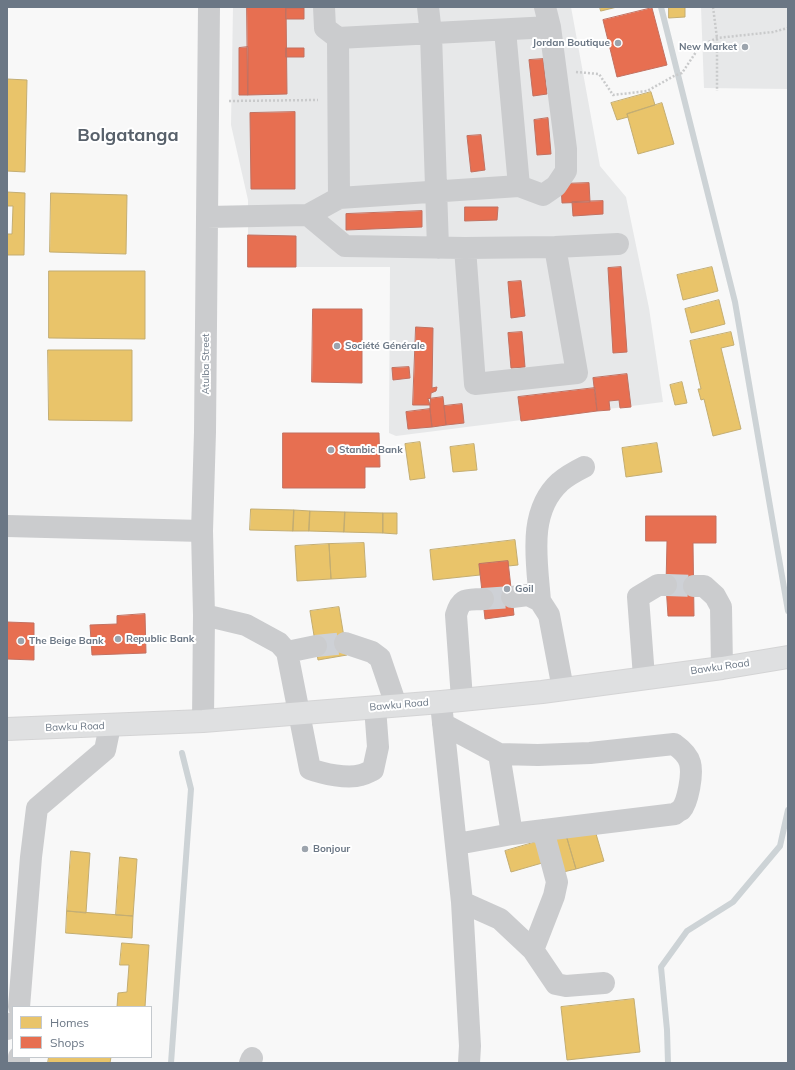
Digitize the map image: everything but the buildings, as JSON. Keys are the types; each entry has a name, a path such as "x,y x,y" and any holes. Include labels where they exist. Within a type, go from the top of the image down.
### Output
{"highway":[{"name":"Bawku Road","path":"7,729 110,726 203,721 441,702 564,689 644,677 722,668 788,657"}],"street":[{"name":"Atulba Street","path":"203,721 204,615 202,531 205,432 209,7"},
{"path":"207,217 308,215 339,198 436,191 519,186 543,195 556,186 566,171 566,149 548,17 505,30 338,38 325,28 324,7"},
{"path":"428,7 431,34 438,248"},
{"path":"505,30 519,186"},
{"path":"338,38 339,198"},
{"path":"308,215 345,246 465,248 555,247 618,244"},
{"path":"465,248 475,384 577,373 555,247"},
{"path":"540,602 537,523 546,499 561,481 584,467"},
{"path":"7,526 202,531"},
{"path":"644,677 638,597 658,586 666,585"},
{"path":"694,586 704,586 715,596 721,608 722,668"},
{"path":"512,597 528,595 540,602 549,615 564,689"},
{"path":"462,700 456,615 459,605 465,600 483,599"},
{"path":"204,615 246,625 279,643 287,652 310,769 334,776 361,775 373,770 386,706 380,658 372,652 345,644"},
{"path":"287,652 316,646"},
{"path":"441,702 462,902 470,1046 469,1063"},
{"path":"443,724 499,754 538,755 590,753 674,744 683,750 690,762 692,775 684,805 676,814 512,834 456,844"},
{"path":"19,1006 31,857 37,808 105,750 110,726"},
{"path":"499,754 512,834"},
{"path":"533,950 554,896 557,882 542,830"},
{"path":"462,902 500,919 533,950 556,984 566,986 604,983"}],"path":[{"path":"713,7 717,38 717,91"},
{"path":"556,71 599,74 613,96 647,90 682,73 700,46 717,38 773,32 788,28"},
{"path":"208,101 339,100"}],"shaded area":[{"path":"233,7 571,7 600,166 626,197 649,308 663,402 396,436 389,433 390,267 248,267 248,200 231,125"},
{"name":"New Market","path":"701,7 788,7 788,89 704,88"}],"waterway":[{"path":"661,7 735,302 788,611"},
{"path":"171,1063 191,789 182,753"},
{"path":"668,1063 667,1030 661,967 687,931 733,902 780,846 788,810"}],"tunnel":[{"path":"666,585 694,586"},
{"path":"483,599 512,597"},
{"path":"316,646 345,643"}],"place":[{"name":"Jordan Boutique","path":"618,43"},
{"name":"New Market","path":"745,47"},
{"name":"Société Générale","path":"337,346"},
{"name":"Stanbic Bank","path":"331,450"},
{"name":"Goil","path":"507,589"},
{"name":"Republic Bank","path":"118,639"},
{"name":"The Beige Bank","path":"21,641"},
{"name":"Bonjour","path":"305,849"}],"district":[{"name":"Bolgatanga","path":"128,136"}]}
